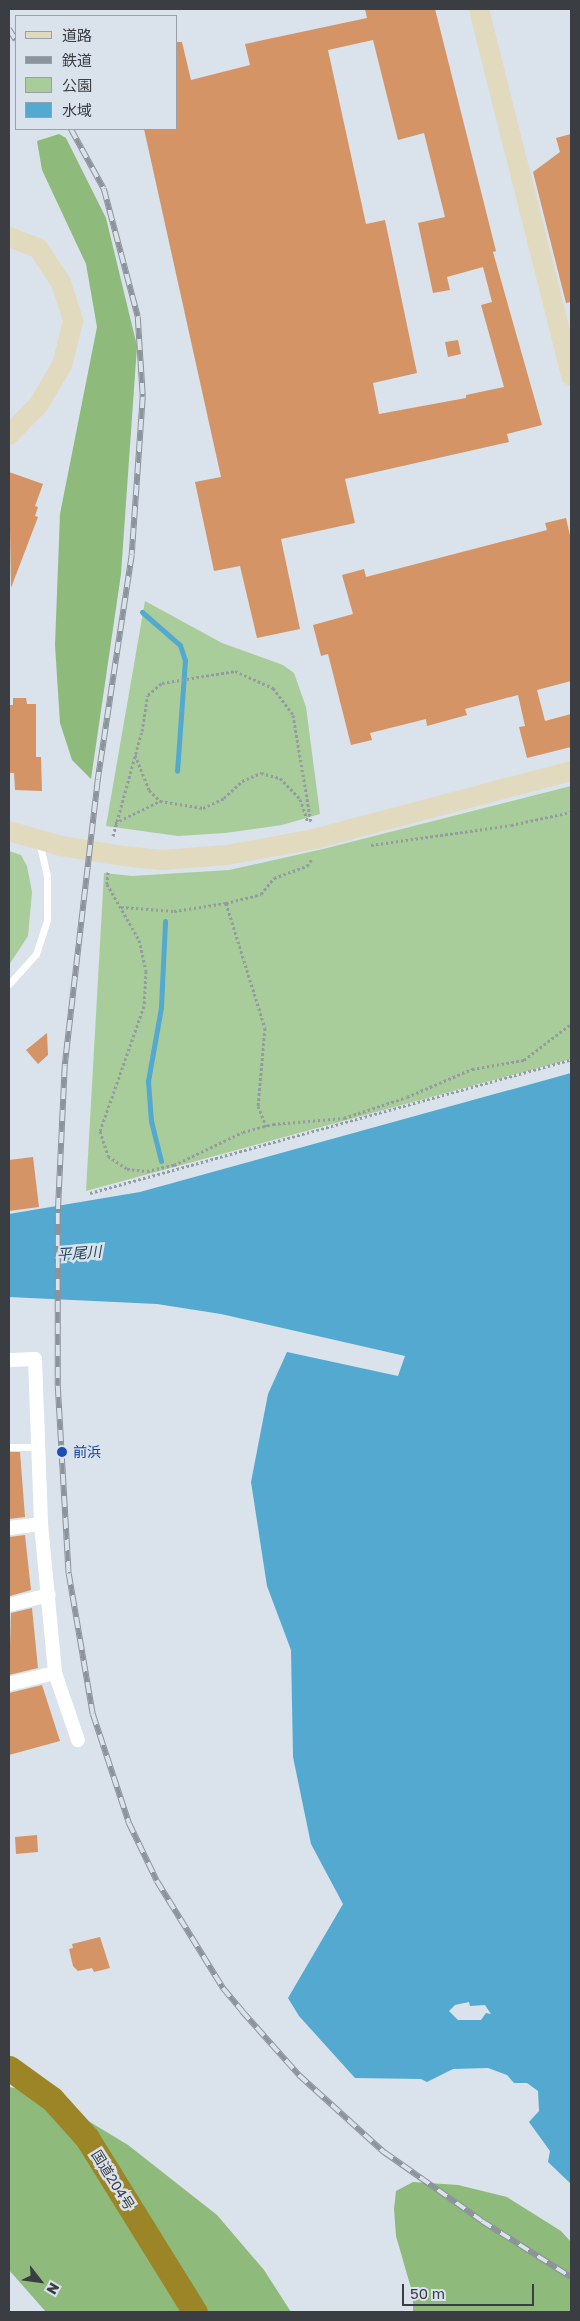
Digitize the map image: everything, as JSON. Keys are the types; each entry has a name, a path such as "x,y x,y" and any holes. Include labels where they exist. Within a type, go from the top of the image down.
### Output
{"highway":[{"name":"国道204号","path":"9,2068 52,2099 87,2138 195,2312"}],"street":[{"path":"479,9 571,376"},
{"path":"9,237 38,248 61,282 73,321 62,365 39,404 9,435"},
{"path":"9,831 61,846 115,855 162,860 227,855 314,839 571,771"},
{"path":"9,1360 35,1359 41,1524 56,1673 78,1740"},
{"path":"9,1528 41,1524"},
{"path":"9,1605 49,1595"},
{"path":"9,1684 56,1673"}],"lane":[{"path":"9,984 36,954 46,920 47,876 38,840"},
{"path":"9,1447 37,1447"}],"path":[{"path":"120,908 174,911 226,903 261,894 274,878 307,866 316,853 305,774 293,715 273,688 235,671 194,676 162,683 148,695 135,755 114,824 115,855 107,884 120,908 139,940 146,971 144,1006 100,1131 108,1156 127,1169 146,1171 198,1155 243,1132 266,1126 344,1118 407,1097 472,1069 524,1060 571,1024"},
{"path":"135,755 149,790 160,801 203,808 224,798 242,781 261,773 280,778 300,799 314,839"},
{"path":"114,824 160,801"},
{"path":"365,846 511,825 571,812"},
{"path":"226,903 265,1028 258,1106 266,1126"},
{"path":"90,1193 571,1060"},
{"path":"160,1168 161,1173"}],"green space":[{"path":"59,134 66,138 106,218 137,346 121,574 91,779 72,760 60,723 55,645 60,514 97,327 86,264 42,170 37,141"},
{"path":"145,601 222,643 283,665 294,673 306,707 320,814 282,825 225,833 178,836 106,826"},
{"path":"571,786 571,1059 86,1191 104,873 132,876 229,870 323,849"},
{"path":"9,851 21,855 27,866 32,892 28,936 9,965"},
{"path":"9,2087 42,2093 128,2145 217,2215 264,2270 291,2312 46,2312 9,2270"},
{"path":"413,2182 458,2185 507,2197 561,2231 571,2242 571,2312 413,2312 413,2295 396,2236 394,2209 396,2191"}],"water":[{"name":"平尾川","path":"571,1073 571,2184 548,2162 550,2151 529,2122 539,2111 538,2091 527,2083 514,2083 507,2075 488,2068 453,2069 427,2082 421,2079 355,2078 299,2016 288,1998 343,1904 311,1844 293,1757 291,1650 267,1586 251,1482 268,1394 287,1352 398,1376 405,1356 221,1314 157,1304 9,1297 9,1214 140,1192","holes":["469,2002 470,2006 485,2005 491,2014 486,2013 481,2020 458,2020 449,2011 455,2005"]}],"building":[{"path":"365,9 435,9 496,251 493,252 542,425 507,434 509,442 345,479 355,523 281,539 300,629 257,638 240,566 214,571 195,482 221,477 144,130 178,130 178,42 182,42 191,80 250,65 245,44 367,18","holes":["373,40 398,140 424,133 445,217 418,223 433,293 450,290 447,277 483,267 492,302 481,305 504,387 466,395 466,398 379,414 373,383 417,373 385,220 366,224 328,50"]},
{"path":"571,134 571,302 566,303 533,172 560,152 556,138"},
{"path":"458,340 461,354 448,357 445,342"},
{"path":"9,472 43,484 35,506 38,507 35,516 38,517 11,588"},
{"path":"566,518 571,540 571,681 537,690 545,721 571,714 571,747 527,758 519,727 525,726 518,695 465,709 467,715 427,726 426,719 370,733 372,740 351,745 328,654 321,656 313,625 353,614 342,575 364,569 366,577 547,530 545,523"},
{"path":"13,698 26,698 27,704 36,704 36,757 41,757 42,791 15,790 14,773 9,773 9,705 13,705"},
{"path":"47,1033 48,1055 38,1064 26,1050"},
{"path":"33,1157 39,1207 9,1211 9,1160"},
{"path":"9,1452 20,1452 25,1517 9,1519"},
{"path":"25,1535 31,1590 10,1596 9,1537"},
{"path":"32,1608 38,1668 9,1675 11,1613"},
{"path":"42,1685 60,1741 9,1755 9,1693"},
{"path":"37,1835 38,1852 16,1854 15,1837"},
{"path":"100,1937 110,1968 94,1972 92,1968 78,1971 73,1966 69,1949 73,1948 72,1944"}],"waterway":[{"path":"142,612 180,645 185,660 177,771"},
{"path":"161,1161 151,1121 148,1081 161,1007 165,921"}],"railway":[{"path":"9,29 15,38"},
{"path":"72,130 104,189 138,317 143,397 132,555 98,780 65,1066 58,1213 58,1386 69,1574 93,1714 129,1823 157,1881 223,1988 242,2011 299,2075 384,2152 482,2221 571,2277"}],"place":[{"name":"前浜","path":"62,1452"}]}
